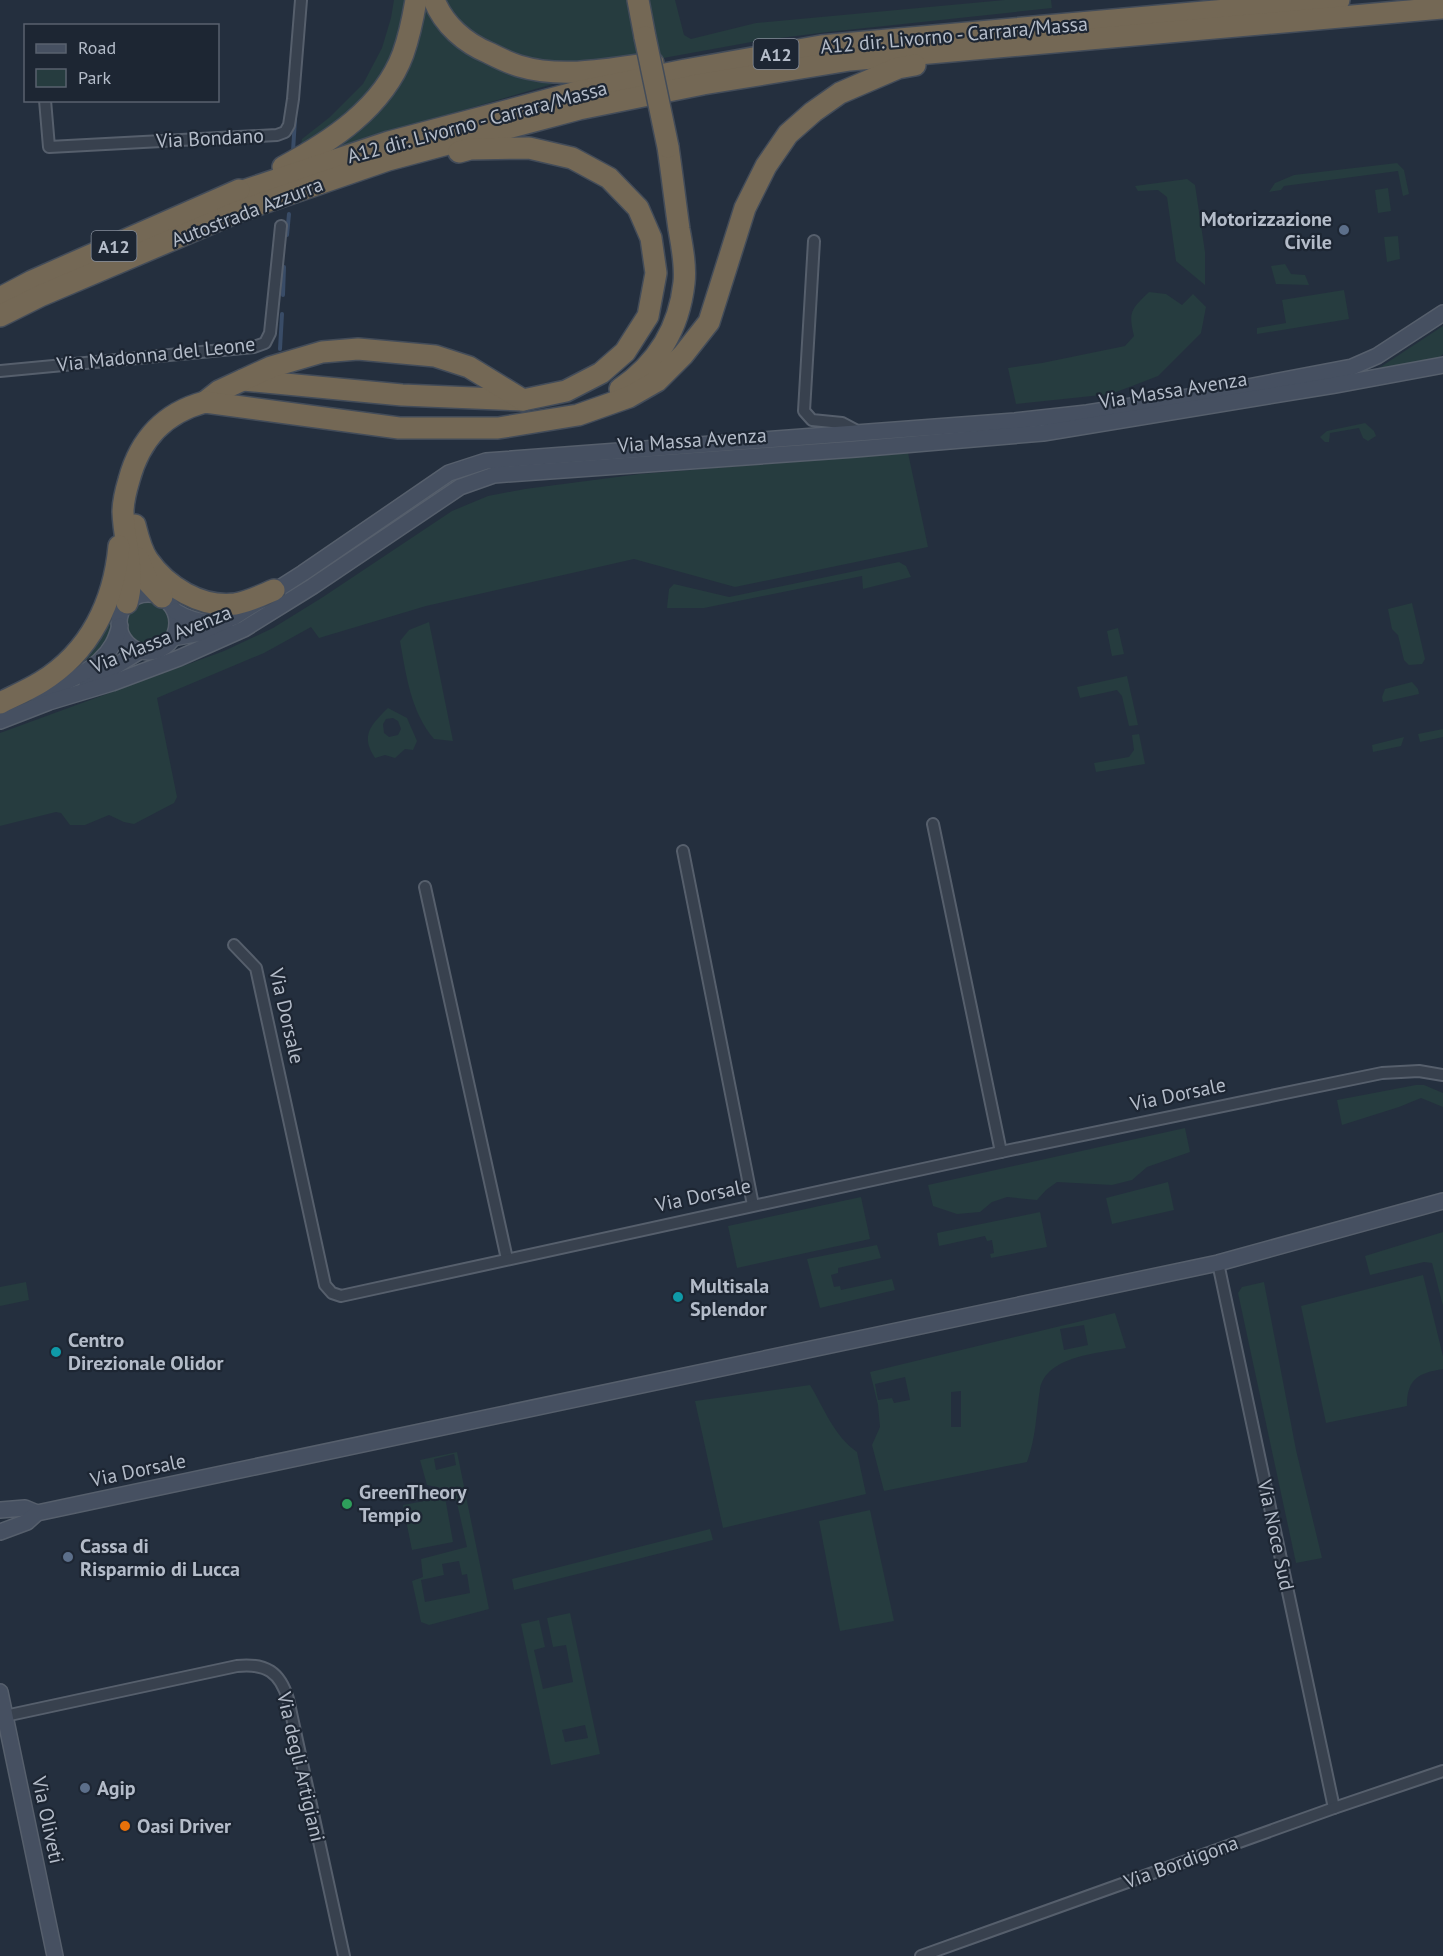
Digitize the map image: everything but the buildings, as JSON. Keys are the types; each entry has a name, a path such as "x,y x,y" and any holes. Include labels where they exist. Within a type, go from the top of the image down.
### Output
{"highway":[{"path":"228,196 315,150 357,118 384,88 402,56 416,0"},
{"path":"434,0 451,27 471,46 520,66 550,71 597,71 739,51 821,46"},
{"path":"585,413 640,375 663,348 678,312 684,282 682,246 668,147 638,0"},
{"name":"A12 dir. Livorno - Carrara/Massa","path":"228,196 389,142 582,91 821,46 1339,0"},
{"name":"A12","path":"1034,44 1443,8"},
{"path":"205,402 399,428 498,428 585,413 629,397 657,381 683,355 709,322 745,208 766,166 788,134 813,112 840,93 898,68 980,56 1034,44"},
{"name":"Autostrada Azzurra","path":"0,316 40,296 240,211 388,160 579,109 703,84 850,60 1034,44"},
{"path":"127,603 131,589 131,573 123,509 136,458 154,431 184,408 205,402 219,391 271,367 322,352 358,349 435,356 469,366 524,400 566,391 601,373 625,352 648,316 656,273 651,238 638,208 609,178 573,158 528,148 470,149 398,166 345,175"},
{"name":"Autostrada Azzurra","path":"0,298 32,281 228,196"},
{"path":"242,380 402,395 576,404 614,393"},
{"path":"127,489 138,535 147,559 175,587 189,595 220,603 235,604 274,590"},
{"path":"127,489 130,526 137,556 148,582 169,604"},
{"path":"0,704 42,682 64,665 87,640 101,618 117,572 119,545 117,512 127,489"}],"main road":[{"name":"Via Massa Avenza","path":"169,604 185,617 198,621 222,621 246,611 449,473 486,461 1015,421 1087,413 1227,391 1352,367 1387,350 1443,313"},
{"name":"Via Massa Avenza","path":"0,721 179,658 244,629 313,586 460,487 485,477 1043,433 1443,365"},
{"path":"144,594 153,594 169,604 177,629 173,638 161,649 153,652 140,651 129,645 124,639 120,626 121,612 127,603 144,594"},
{"name":"Via Massa Avenza","path":"0,704 38,693 83,674 101,659 113,644 120,626"},
{"path":"173,638 195,633 224,633 244,629"},
{"path":"49,702 99,678 140,651"},
{"name":"Via Dorsale","path":"0,1532 27,1522 37,1513 1218,1263 1443,1201"},
{"name":"Via Dorsale","path":"0,1510 26,1508 37,1513"},
{"name":"Via Oliveti","path":"0,1692 55,1956"}],"street":[{"name":"Via Bondano","path":"45,102 48,147 277,135 285,132 289,125 293,99 301,0"},
{"name":"Via Madonna del Leone","path":"0,371 254,346 264,343 270,333 280,225"},
{"path":"814,241 804,411 812,420 842,423 859,432"},
{"path":"933,824 1001,1152"},
{"path":"683,851 753,1205"},
{"path":"425,887 507,1259"},
{"name":"Via Dorsale","path":"234,945 256,968 325,1286 332,1293 341,1296 753,1205 1382,1073 1419,1071 1443,1075"},
{"name":"Via Noce Sud","path":"1218,1263 1334,1808"},
{"name":"Via degli Artigiani","path":"5,1716 237,1666 251,1664 264,1667 276,1675 284,1686 288,1699 344,1956"},
{"name":"Via Bordigona","path":"921,1956 1443,1771"}],"green space":[{"path":"394,0 411,0 402,37 368,99 299,153 302,139 330,117 363,84 382,48"},
{"path":"422,0 446,31 563,81 333,148 365,117"},
{"path":"439,0 631,0 642,59 553,66 489,50"},
{"path":"645,0 675,0 684,35 691,39 756,23 1005,0 1051,0 1052,8 757,41 658,59"},
{"path":"1397,163 1404,170 1409,194 1403,196 1398,171 1284,186 1281,190 1269,192 1275,183 1294,175"},
{"path":"1187,179 1195,185 1205,252 1205,285 1176,261 1167,197 1158,190 1138,191 1135,186"},
{"path":"1388,188 1391,211 1378,213 1375,190"},
{"path":"1398,236 1400,259 1387,262 1384,237"},
{"path":"1285,264 1291,274 1305,275 1309,285 1276,284 1271,266"},
{"path":"1344,290 1349,319 1257,334 1257,328 1286,323 1282,300"},
{"path":"1149,292 1166,294 1182,305 1193,294 1206,307 1201,333 1158,376 1111,394 1016,404 1008,368 1125,346 1134,336 1132,311"},
{"path":"1443,326 1443,354 1436,361 1379,368"},
{"path":"1365,423 1376,436 1368,441 1363,438 1359,428 1330,433 1329,442 1325,442 1320,437 1327,431"},
{"path":"908,453 928,547 735,587 634,559 426,606 319,638 311,627 264,653 157,698 177,797 174,803 134,824 109,815 85,825 70,825 61,813 56,812 0,826 0,733 224,651 273,628 452,511 488,496 640,474"},
{"path":"899,562 906,566 911,577 863,589 862,576 704,608 667,608 669,589 674,584 729,597"},
{"path":"148,600 163,607 170,622 163,637 148,644 133,637 126,622 133,607"},
{"path":"1412,603 1425,659 1422,664 1409,665 1404,660 1398,635 1392,629 1388,609"},
{"path":"116,605 111,634 104,647 87,662 68,674"},
{"path":"429,622 453,741 434,739 426,728 415,705 405,667 400,641 409,630"},
{"path":"1118,628 1124,654 1112,656 1107,631"},
{"path":"1127,676 1138,725 1129,726 1122,696 1117,690 1080,698 1077,687"},
{"path":"1412,682 1419,694 1383,702 1385,689"},
{"path":"388,708 407,718 417,741 413,750 405,749 395,758 385,755 375,758 368,743 368,737 372,725","holes":["393,718 398,721 401,729 398,735 389,737 384,733 383,724 386,719"]},
{"path":"1443,729 1443,737 1420,742 1418,734"},
{"path":"1139,734 1145,764 1096,772 1094,763 1129,757 1134,750 1132,735"},
{"path":"1404,737 1401,746 1373,752 1372,745"},
{"path":"1424,1085 1443,1093 1443,1107 1421,1098 1342,1125 1337,1100"},
{"path":"1185,1128 1190,1152 1147,1167 1132,1180 1112,1185 1057,1182 1037,1200 1007,1197 992,1202 980,1212 957,1214 933,1206 928,1185"},
{"path":"1168,1182 1174,1210 1112,1224 1106,1198"},
{"path":"861,1197 870,1239 737,1268 728,1226"},
{"path":"1040,1212 1047,1247 991,1258 990,1254 994,1253 992,1240 987,1241 985,1236 939,1246 937,1233"},
{"path":"1443,1232 1443,1306 1432,1263 1424,1262 1370,1275 1365,1256"},
{"path":"877,1245 881,1258 838,1268 838,1273 831,1275 834,1287 840,1286 841,1290 892,1279 895,1290 820,1308 807,1259"},
{"path":"1423,1275 1443,1356 1443,1369 1421,1375 1412,1383 1407,1406 1326,1423 1301,1306"},
{"path":"26,1282 29,1300 0,1306 0,1287"},
{"path":"1264,1282 1296,1450 1322,1558 1296,1563 1238,1293 1242,1287"},
{"path":"1115,1313 1126,1348 1075,1358 1052,1369 1044,1378 1027,1462 884,1491 872,1445 880,1427 878,1405 870,1372","holes":["1084,1325 1088,1345 1064,1350 1060,1329","905,1377 910,1400 894,1403 892,1398 878,1400 875,1384","961,1391 961,1427 951,1427 951,1392"]},
{"path":"810,1385 836,1430 857,1452 866,1494 723,1528 695,1401"},
{"path":"457,1452 489,1609 429,1625 421,1622 412,1581 423,1577 421,1559 467,1547 457,1503 451,1490 427,1485 420,1460","holes":["454,1454 456,1465 436,1470 434,1459","459,1561 462,1575 467,1574 470,1593 425,1602 421,1580 444,1575 442,1564"]},
{"path":"445,1497 453,1542 412,1550 403,1505"},
{"path":"870,1510 894,1621 840,1631 819,1521"},
{"path":"710,1529 713,1540 514,1590 512,1579"},
{"path":"570,1613 600,1754 551,1765 521,1624 539,1620 545,1647 534,1650 543,1689 573,1682 566,1645 553,1647 547,1618","holes":["585,1725 588,1738 565,1742 562,1730"]}],"waterway":[{"path":"293,151 295,119"},
{"path":"287,235 289,214"},
{"path":"283,295 284,267"},
{"path":"280,349 282,314"}],"place":[{"name":"Motorizzazione Civile","path":"1344,230"},
{"name":"Multisala Splendor","path":"678,1297"},
{"name":"Centro Direzionale Olidor","path":"56,1352"},
{"name":"GreenTheory Tempio","path":"347,1504"},
{"name":"Cassa di Risparmio di Lucca","path":"68,1557"},
{"name":"Agip","path":"85,1788"},
{"name":"Oasi Driver","path":"125,1826"}]}
